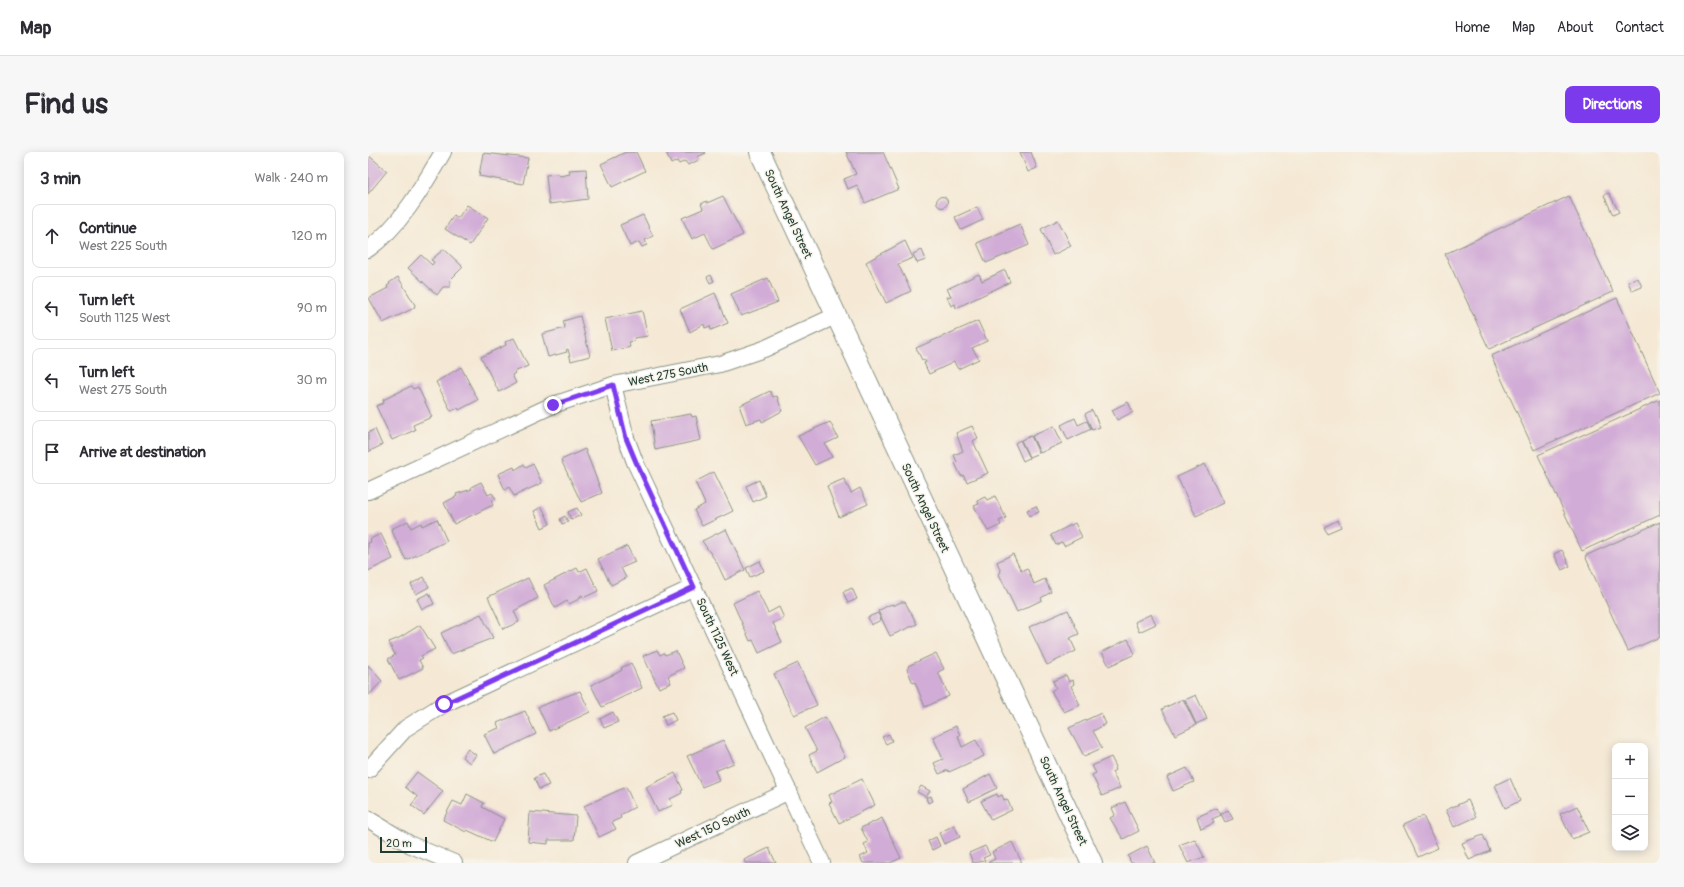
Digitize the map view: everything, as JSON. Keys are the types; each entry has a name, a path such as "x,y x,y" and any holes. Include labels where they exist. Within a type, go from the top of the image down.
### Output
{"main road":[{"name":"South Angel Street","path":"760,152 835,316 1092,863"}],"street":[{"path":"368,249 375,244 403,214 425,183 443,152"},
{"name":"West 275 South","path":"368,491 553,405 613,385 720,364 764,348 835,316"},
{"name":"South 1125 West","path":"613,385 626,438 636,462 822,863"},
{"path":"368,770 406,728 444,704 694,587"},
{"name":"West 150 South","path":"637,863 789,792"},
{"path":"368,819 411,845 454,863"}],"building":[{"path":"626,152 636,152 645,171 612,187 601,164"},
{"path":"666,152 706,153 697,157 699,160 688,165 685,161 679,164 677,161 671,164"},
{"path":"846,152 883,152 899,189 865,203 857,185 848,189 844,179 856,174"},
{"path":"1020,152 1031,152 1037,168 1028,172"},
{"path":"483,153 528,158 523,184 479,176"},
{"path":"368,155 387,171 368,194"},
{"path":"586,169 588,199 549,204 546,175 558,174 560,176 570,174 569,170"},
{"path":"1609,193 1619,212 1613,215 1604,195"},
{"path":"723,196 743,235 713,249 705,233 692,239 682,218 703,209 701,204"},
{"path":"1569,196 1613,292 1489,349 1445,254"},
{"path":"940,197 944,197 946,198 946,206 940,207 937,204 937,200"},
{"path":"467,205 488,218 470,245 445,229 454,215 458,218"},
{"path":"977,207 983,220 961,230 955,217"},
{"path":"643,215 653,236 645,240 647,245 642,247 639,242 630,246 620,225"},
{"path":"1058,220 1071,246 1053,255 1041,229"},
{"path":"1020,224 1029,245 986,263 977,243"},
{"path":"905,241 913,258 898,264 911,291 886,303 866,262"},
{"path":"444,249 463,267 450,280 450,287 443,287 437,295 408,268 421,255 432,265 434,262 431,260"},
{"path":"922,250 926,260 917,263 913,254"},
{"path":"1005,270 1010,282 956,308 955,304 951,306 947,297 951,296 947,289 979,274 982,281"},
{"path":"711,275 714,281 710,283 707,277"},
{"path":"398,277 415,305 414,308 383,323 369,298 388,288 387,286 390,284 389,283"},
{"path":"768,278 778,302 741,316 731,294"},
{"path":"1638,278 1642,287 1632,291 1628,282"},
{"path":"715,293 728,323 711,330 710,326 705,328 704,324 690,332 680,309"},
{"path":"1617,298 1660,393 1534,450 1491,356"},
{"path":"642,311 648,336 634,338 635,341 629,342 630,347 612,351 605,319"},
{"path":"580,316 590,356 571,361 568,349 566,350 567,352 548,357 542,334 565,328 563,321"},
{"path":"978,321 987,341 972,348 979,359 958,369 954,362 929,374 924,363 926,362 924,359 922,360 916,348"},
{"path":"514,338 528,366 514,372 515,373 512,375 516,383 499,392 481,357 506,345 505,342"},
{"path":"461,367 478,400 459,410 458,408 451,411 436,382"},
{"path":"411,386 413,389 418,387 432,417 413,425 415,430 392,440 376,406 384,403 383,400"},
{"path":"770,391 773,397 777,396 782,411 762,422 761,419 746,424 740,408 741,405"},
{"path":"1660,400 1660,515 1582,551 1538,455"},
{"path":"1128,402 1133,412 1117,420 1112,410"},
{"path":"1092,410 1100,427 1092,430 1085,414"},
{"path":"691,414 692,417 696,416 701,440 655,450 651,421"},
{"path":"1075,418 1078,425 1087,421 1091,429 1068,440 1061,425"},
{"path":"830,422 838,438 825,444 832,457 815,465 798,436"},
{"path":"972,426 978,438 973,441 988,473 967,482 963,475 961,476 955,463 957,462 954,455 963,451 956,433"},
{"path":"1054,426 1062,443 1040,453 1032,436"},
{"path":"375,429 382,445 368,452 368,433"},
{"path":"1031,436 1039,453 1029,457 1021,440"},
{"path":"1020,440 1029,458 1023,461 1015,443"},
{"path":"585,449 602,493 581,502 561,460"},
{"path":"524,464 526,468 533,464 542,483 514,496 509,487 505,490 498,474 514,467 515,470"},
{"path":"1205,464 1223,503 1196,516 1177,477"},
{"path":"714,472 733,511 702,526 694,510 705,504 695,482"},
{"path":"844,479 851,493 860,488 868,504 839,517 827,486"},
{"path":"759,480 766,496 753,502 746,486"},
{"path":"481,482 488,495 492,493 496,499 491,501 493,505 454,524 444,503 457,496 456,494 472,489 471,487"},
{"path":"995,496 1006,518 999,521 1001,525 988,531 974,506 979,504 977,501 985,497 987,500"},
{"path":"1036,506 1039,512 1029,516 1027,510"},
{"path":"542,507 550,524 542,528 534,511"},
{"path":"577,508 581,515 571,520 568,512"},
{"path":"565,516 568,522 562,524 560,519"},
{"path":"437,519 447,541 406,560 391,529 408,521 411,528 421,523 422,526"},
{"path":"1338,520 1341,527 1327,533 1324,527"},
{"path":"1660,522 1660,637 1628,651 1585,556"},
{"path":"1075,523 1082,537 1064,546 1062,542 1056,545 1051,535"},
{"path":"726,529 745,570 725,580 717,563 702,541"},
{"path":"381,534 393,559 368,571 368,543 371,542 370,539"},
{"path":"627,546 635,562 621,568 626,578 611,585 598,559"},
{"path":"1562,550 1570,566 1562,570 1554,554"},
{"path":"1013,554 1021,571 1027,568 1034,584 1045,579 1051,592 1041,598 1042,600 1017,612 999,574 1001,572 997,562"},
{"path":"760,561 764,571 750,577 746,568"},
{"path":"577,568 579,572 587,568 598,591 583,598 582,595 580,596 581,598 569,604 567,601 555,608 544,585"},
{"path":"424,577 429,587 416,594 411,584"},
{"path":"528,578 538,598 514,611 519,622 503,629 488,597"},
{"path":"852,588 857,599 848,603 843,592"},
{"path":"757,591 768,613 779,607 784,618 773,623 782,642 759,653 753,640 750,641 733,603"},
{"path":"429,593 434,604 422,609 417,599"},
{"path":"901,602 905,602 917,624 890,636 878,611 889,605 893,604 893,606"},
{"path":"1068,610 1079,634 1070,638 1076,651 1047,665 1029,627"},
{"path":"878,613 881,620 871,625 868,617"},
{"path":"481,614 493,638 451,654 441,633"},
{"path":"1151,614 1156,624 1139,632 1135,622"},
{"path":"420,625 435,649 421,656 423,658 419,660 423,668 399,680 388,659 395,655 389,642 399,638"},
{"path":"1128,639 1135,654 1109,666 1102,652"},
{"path":"657,650 660,655 664,653 665,655 676,651 684,668 668,676 671,683 659,688 643,656"},
{"path":"936,653 944,669 938,672 949,696 925,707 915,682 913,683 907,669 909,668 908,666"},
{"path":"631,663 642,688 602,707 591,685 617,673 622,670 621,668"},
{"path":"798,663 817,705 794,715 774,674"},
{"path":"368,665 382,681 368,696"},
{"path":"1066,675 1069,682 1073,680 1074,684 1071,686 1080,705 1064,712 1051,691 1056,688 1053,681"},
{"path":"580,691 590,712 549,731 538,707"},
{"path":"1196,695 1207,719 1196,724 1185,700"},
{"path":"1183,699 1196,725 1175,735 1162,709"},
{"path":"525,711 536,734 494,754 484,734 499,728 497,723"},
{"path":"613,712 618,722 604,728 600,719"},
{"path":"672,712 676,720 666,725 662,716"},
{"path":"1101,713 1106,724 1093,731 1102,748 1084,756 1069,728"},
{"path":"825,717 845,757 817,772 809,755 817,751 805,728"},
{"path":"956,726 960,735 958,736 962,747 976,740 984,756 949,772 948,770 939,774 934,763 943,759 933,737"},
{"path":"889,734 892,741 886,744 882,737"},
{"path":"723,740 734,763 715,771 719,780 702,787 687,756"},
{"path":"468,749 476,755 470,763 462,757"},
{"path":"1111,757 1116,767 1112,772 1120,788 1102,796 1092,775 1096,773 1092,766"},
{"path":"1187,768 1194,782 1173,791 1167,777"},
{"path":"417,772 443,791 424,815 411,805 418,797 405,787"},
{"path":"675,773 683,790 681,791 682,793 670,799 673,805 658,812 646,787"},
{"path":"543,774 549,785 539,789 534,778"},
{"path":"990,774 997,788 969,802 963,789"},
{"path":"1510,778 1520,801 1505,808 1495,785"},
{"path":"862,779 875,805 839,823 829,803 832,802 829,795"},
{"path":"921,786 930,791 926,797 917,792"},
{"path":"626,787 635,807 620,815 621,818 612,822 616,829 599,837 584,806"},
{"path":"467,794 484,803 482,807 504,819 493,842 467,830 466,832 443,820 453,801 462,805"},
{"path":"997,794 998,797 1002,795 1004,800 1007,799 1012,810 991,820 981,801"},
{"path":"931,796 933,801 928,803 926,798"},
{"path":"1468,800 1476,817 1454,827 1446,810"},
{"path":"1125,802 1139,831 1123,839 1110,818 1115,815 1112,808"},
{"path":"1577,806 1589,832 1572,839 1560,814"},
{"path":"1217,808 1221,815 1212,819 1214,823 1201,829 1197,817"},
{"path":"1228,810 1233,819 1225,822 1221,814"},
{"path":"530,812 576,816 574,840 548,840 548,844 528,842"},
{"path":"1423,816 1438,848 1418,857 1403,825"},
{"path":"882,818 901,858 890,863 863,863 860,857 868,853 864,844 868,842 861,828"},
{"path":"954,825 960,837 944,844 939,833"},
{"path":"1483,835 1490,851 1469,860 1462,843"},
{"path":"936,837 940,846 932,850 928,841"},
{"path":"1195,839 1204,857 1188,863 1179,845"},
{"path":"1012,842 1022,863 987,863 995,859 992,852"},
{"path":"985,846 990,855 983,858 985,861 973,863 969,853"},
{"path":"1147,846 1155,863 1131,863 1128,856"},
{"path":"769,848 776,863 745,863 744,860"}],"route":[{"path":"444,704 694,587 626,438 613,385 553,405"}]}
